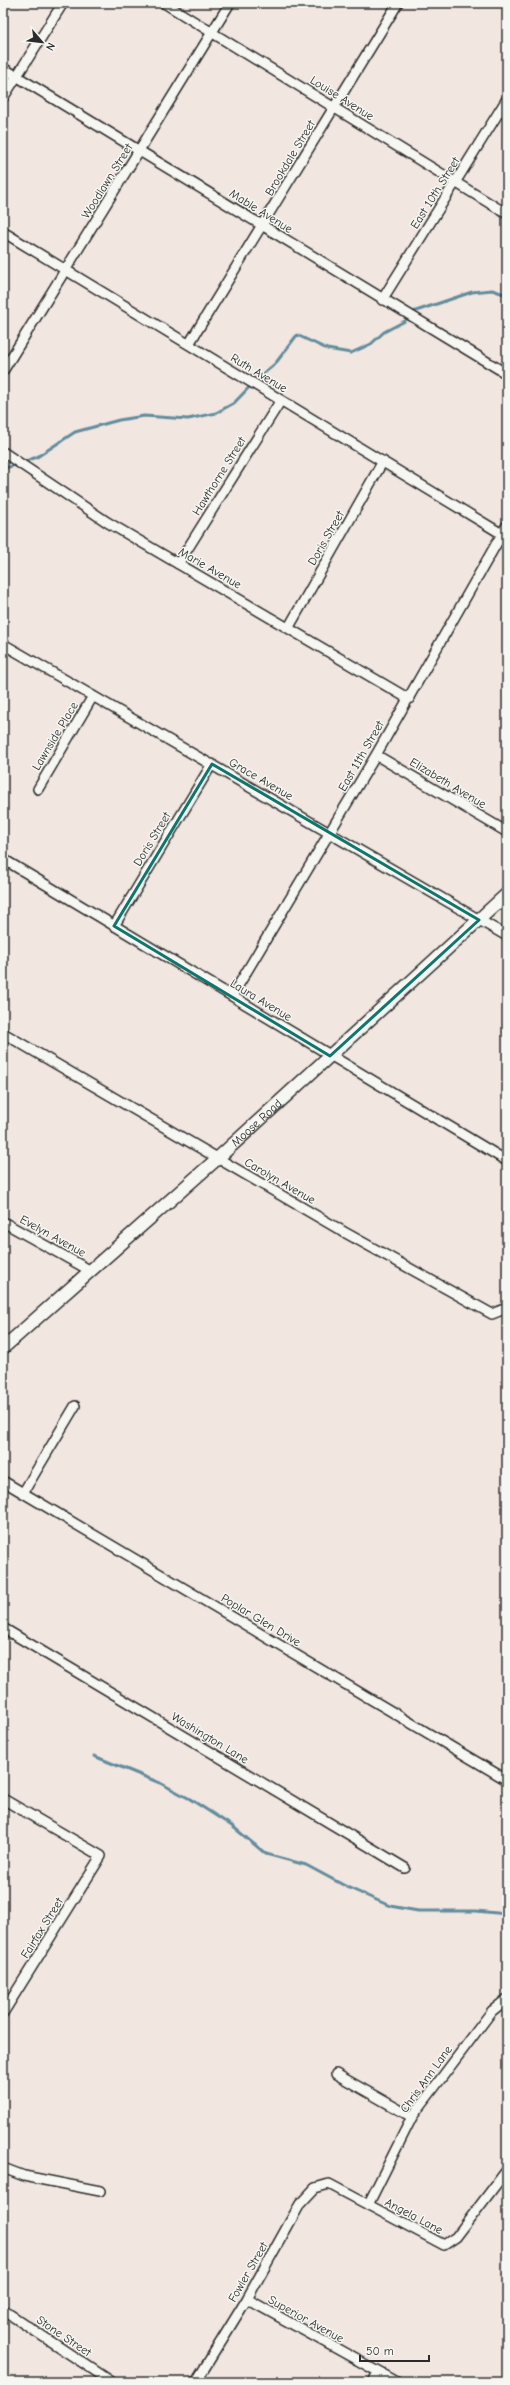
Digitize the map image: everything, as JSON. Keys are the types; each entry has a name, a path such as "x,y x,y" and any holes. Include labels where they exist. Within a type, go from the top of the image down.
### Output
{"street":[{"path":"3,98 63,3"},
{"name":"Louise Avenue","path":"164,3 507,214"},
{"name":"Woodlawn Street","path":"3,371 230,3"},
{"name":"Brookdale Street","path":"189,344 263,226 398,3"},
{"name":"Mable Avenue","path":"3,68 140,150 382,300 507,374"},
{"name":"East 10th Street","path":"382,300 507,99"},
{"name":"Ruth Avenue","path":"3,232 383,461 505,529"},
{"name":"Hawthorne Street","path":"178,564 281,400"},
{"name":"Marie Avenue","path":"3,452 107,522 289,627 409,699"},
{"name":"Doris Street","path":"289,627 383,461"},
{"name":"East 11th Street","path":"232,996 330,834 409,699 505,529"},
{"name":"Grace Avenue","path":"3,644 507,936"},
{"name":"Lawnside Place","path":"38,789 93,696"},
{"name":"Elizabeth Avenue","path":"376,755 507,832"},
{"name":"Doris Street","path":"114,926 212,764"},
{"name":"Laura Avenue","path":"3,859 507,1161"},
{"name":"Moose Road","path":"3,1348 218,1158 507,894"},
{"name":"Carolyn Avenue","path":"3,1033 469,1302 492,1314 507,1308"},
{"name":"Evelyn Avenue","path":"3,1222 91,1271"},
{"path":"23,1493 75,1406"},
{"name":"Poplar Glen Drive","path":"3,1481 507,1780"},
{"name":"Washington Lane","path":"3,1628 405,1868"},
{"name":"Fairfax Street","path":"3,1800 101,1856 3,2013"},
{"name":"Chris Ann Lane","path":"368,2205 412,2117 492,2011 507,1999"},
{"path":"336,2074 412,2117"},
{"path":"3,2168 24,2176 100,2191"},
{"name":"Angela Lane","path":"329,2184 444,2245 456,2237 507,2170"},
{"name":"Fowler Street","path":"196,2382 247,2299 300,2204 315,2188 329,2184"},
{"name":"Superior Avenue","path":"247,2299 397,2382"},
{"name":"Stone Street","path":"3,2310 112,2382"},
{"path":"373,2382 378,2372"}],"highlighted area":[{"path":"212,764 479,920 330,1056 114,926"}],"waterway":[{"path":"413,312 472,292 492,290 507,295"},
{"path":"3,469 37,457 75,432 119,420 144,416 188,419 216,413 234,403 258,378 275,364 297,335 327,349 351,353 371,344 384,332 405,321"},
{"path":"94,1756 160,1783 190,1799 232,1826 266,1854 306,1865 347,1887 390,1906 418,1911 476,1911 507,1914"}]}
